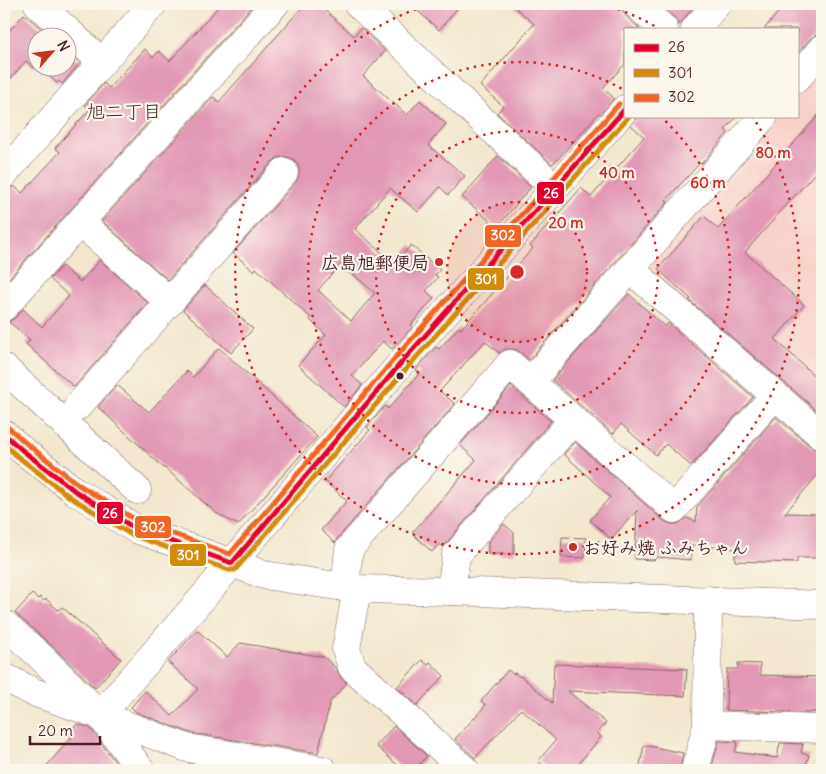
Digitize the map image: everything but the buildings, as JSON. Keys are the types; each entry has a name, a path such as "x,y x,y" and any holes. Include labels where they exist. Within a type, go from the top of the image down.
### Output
{"street":[{"path":"38,4 102,62"},
{"path":"4,174 153,4"},
{"path":"4,307 275,4"},
{"path":"358,4 555,188"},
{"path":"636,4 663,28"},
{"path":"696,28 716,4"},
{"path":"798,77 822,49"},
{"path":"100,715 232,563 401,363 624,109"},
{"path":"530,382 762,118"},
{"path":"78,406 284,172"},
{"path":"80,222 170,302"},
{"path":"630,269 822,436"},
{"path":"465,770 352,667 346,649 351,589 349,548 510,364 674,509 775,395"},
{"path":"4,368 137,490"},
{"path":"450,591 456,555 573,420"},
{"path":"4,434 75,492 136,529 264,575 351,589 822,604"},
{"path":"695,770 707,725 708,600"},
{"path":"4,624 40,656 100,715 141,770"},
{"path":"4,677 33,692 187,748 323,770"},
{"path":"707,725 822,729"}],"shaded area":[{"path":"822,58 822,426 641,269 770,118 798,118 798,86"}],"transit line":[{"name":"302","path":"9,428 79,485 139,522 230,554 395,358 619,104"},
{"name":"26","path":"232,563 401,363 624,110"},
{"name":"301","path":"4,444 70,497 132,535 229,570 235,570 407,368 627,118"},
{"name":"26","path":"4,434 75,491 136,529 232,563"}],"place":[{"name":"広島旭郵便局","path":"439,262"},
{"name":"お好み焼 ふみちゃん","path":"573,547"}],"district":[{"name":"旭二丁目","path":"124,111"}]}
